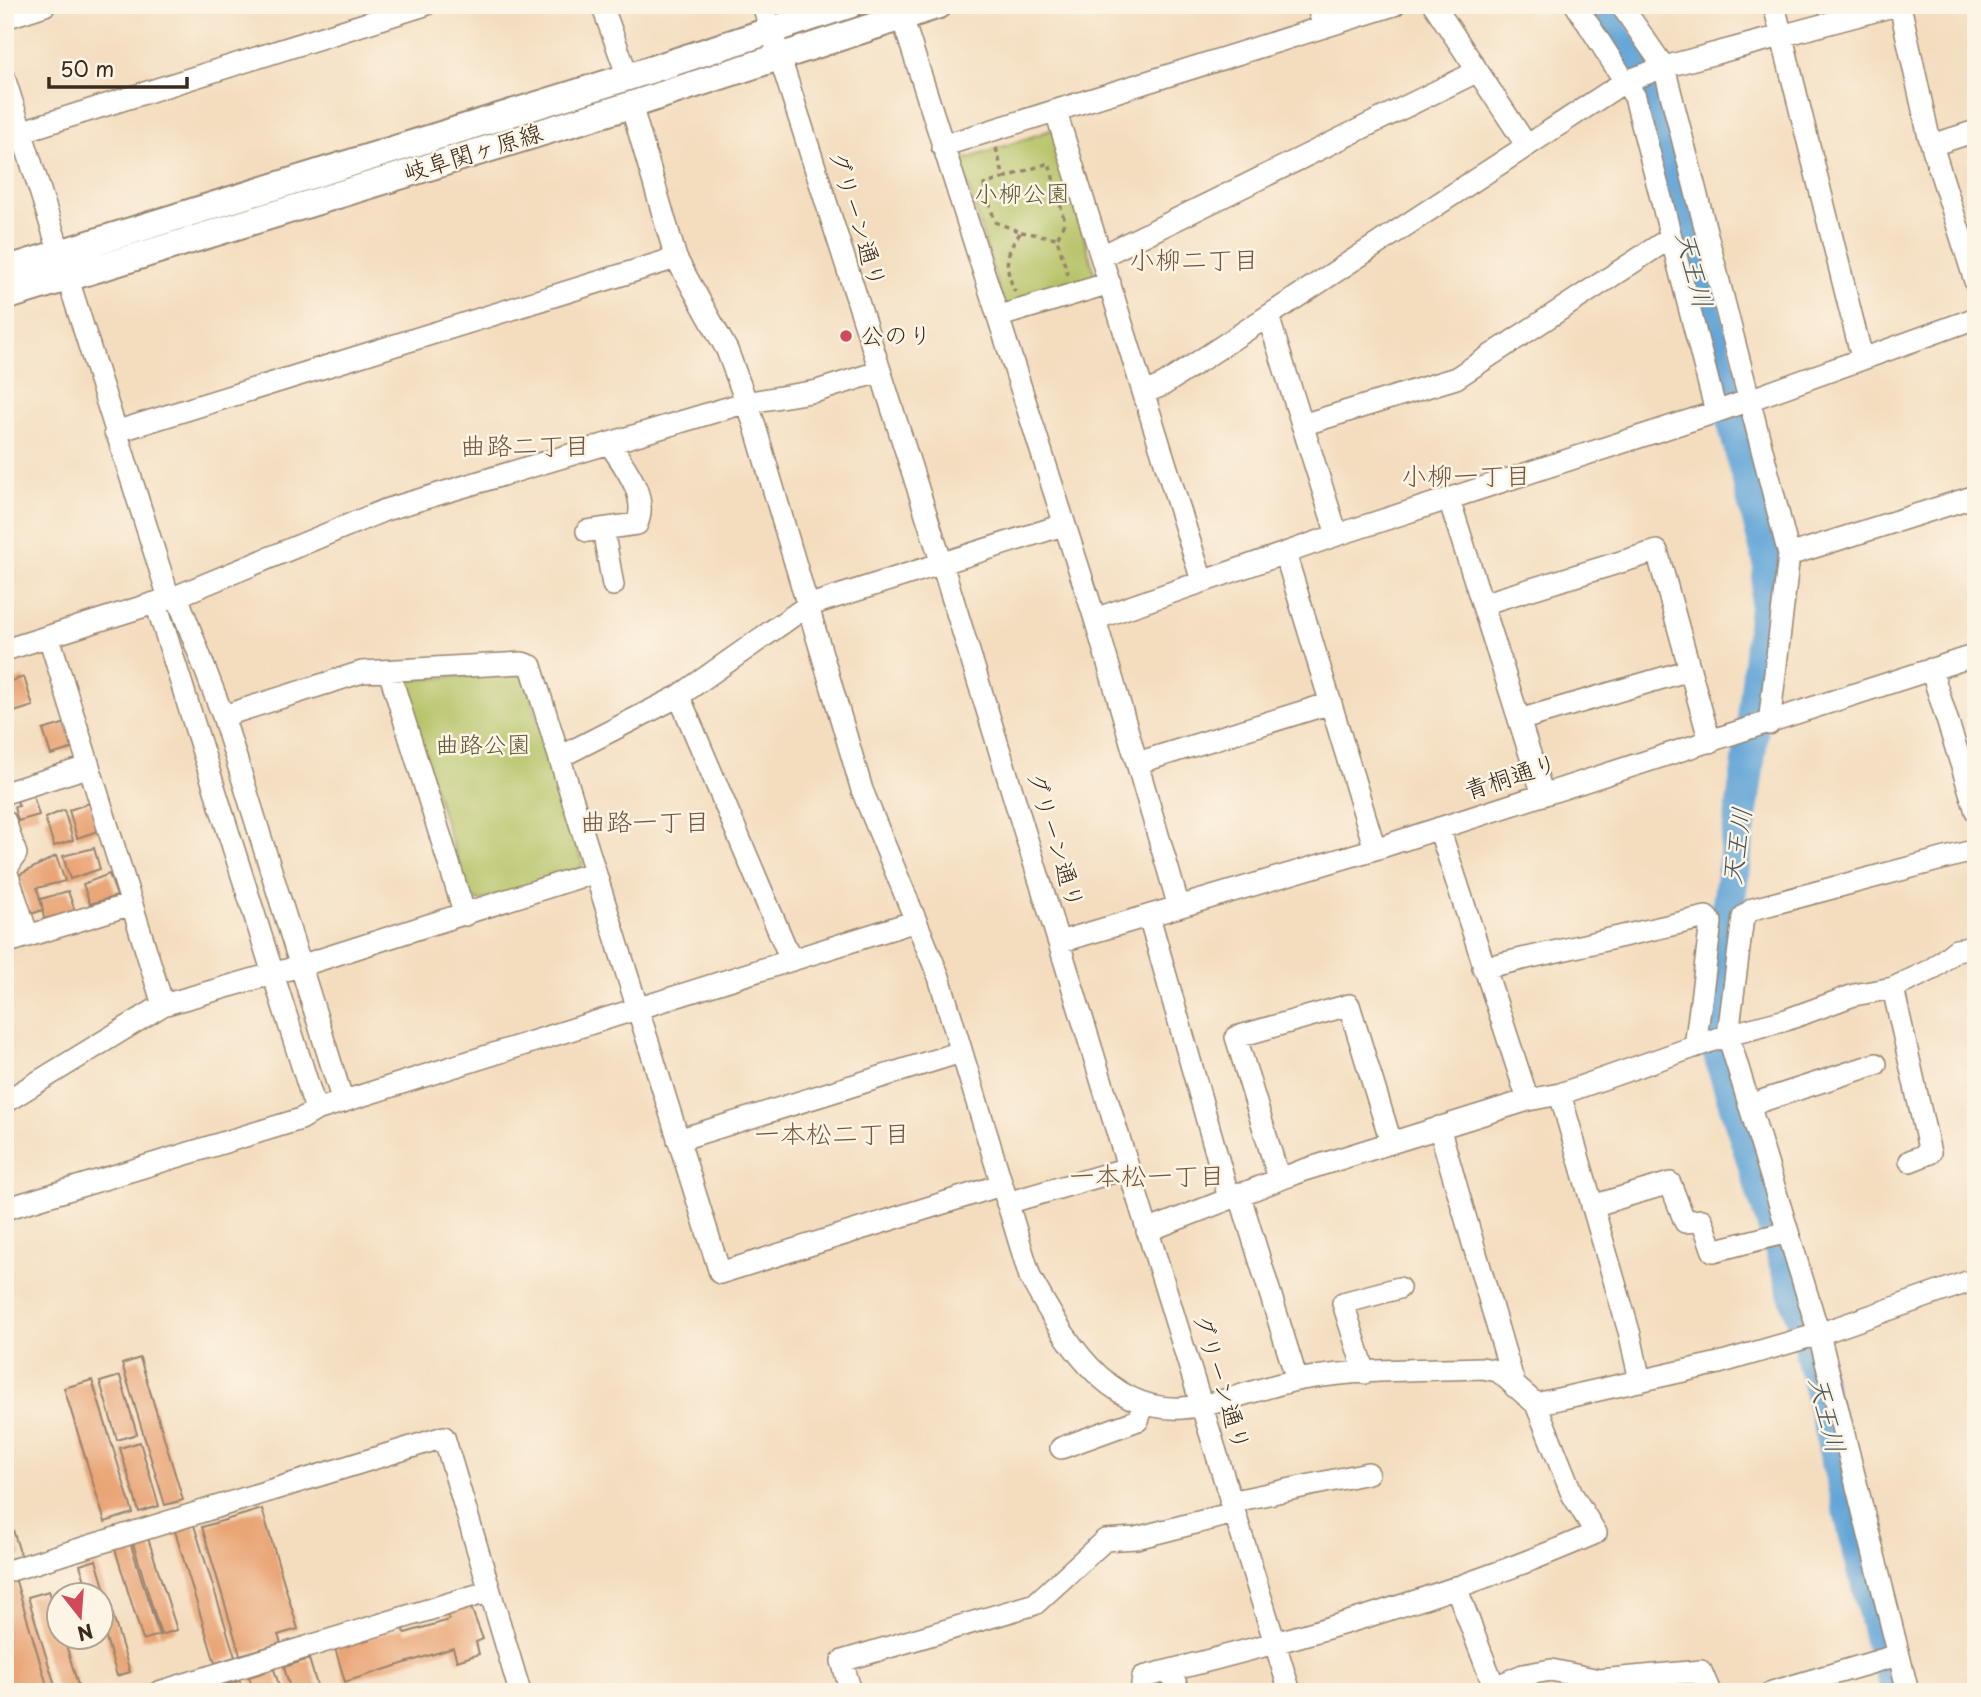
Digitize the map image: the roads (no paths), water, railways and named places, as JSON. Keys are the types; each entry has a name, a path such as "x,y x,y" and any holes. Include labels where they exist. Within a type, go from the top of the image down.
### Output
{"main road":[{"name":"岐阜関ヶ原線","path":"5,297 61,265 849,5"},
{"name":"岐阜関ヶ原線","path":"5,270 61,265 631,105 939,5"}],"street":[{"path":"5,18 45,5"},
{"path":"20,132 425,5"},
{"path":"602,5 628,77"},
{"name":"グリーン通り","path":"763,5 878,372 942,564 1290,1692"},
{"path":"1317,5 1324,27"},
{"path":"942,146 1394,5"},
{"path":"1434,5 1527,146"},
{"path":"1576,5 1635,97 1716,412"},
{"path":"1621,5 1664,66 1789,555 1769,724"},
{"path":"1774,5 1863,358"},
{"path":"1144,393 1163,385 1624,82 1664,66 1898,5 1932,145 1976,284"},
{"path":"902,17 1095,619 1179,907"},
{"path":"1102,256 1476,72"},
{"path":"5,80 167,599 273,974 316,1110"},
{"path":"631,105 676,258 727,350 744,403 754,423 862,790 939,978 1030,1277 1055,1320 1102,1380 1144,1404 1181,1408 1297,1380 1365,1373 1482,1368 1499,1371 1516,1389 1536,1404 1572,1494 1595,1533 1538,1559 1412,1604 1276,1644 1143,1677 1141,1692"},
{"path":"1056,112 1202,581"},
{"path":"1932,145 1976,131"},
{"path":"1302,425 1456,378 1670,238"},
{"path":"116,432 676,258"},
{"path":"1000,316 1110,283"},
{"path":"1268,316 1338,535"},
{"path":"1095,619 1338,535 1716,412 1976,318"},
{"path":"5,650 167,599 376,513 744,403 817,391 878,372"},
{"path":"609,443 633,480 641,514 637,524 595,530 613,585"},
{"path":"1789,555 1976,496"},
{"path":"1449,499 1542,795"},
{"path":"560,757 679,696 807,606 1063,525"},
{"path":"1482,604 1657,551 1710,742"},
{"path":"1285,553 1375,849"},
{"path":"167,599 223,716 343,1102"},
{"path":"49,637 87,767 163,1005"},
{"name":"青桐通り","path":"1059,942 1375,849 1976,655"},
{"path":"223,716 362,672 522,663 531,666 720,1273 1004,1194 1128,1168"},
{"path":"1931,669 1976,811"},
{"path":"1519,720 1689,670"},
{"path":"389,671 465,915"},
{"path":"679,696 791,960"},
{"path":"1137,763 1331,703"},
{"path":"5,793 87,767"},
{"path":"5,821 16,854 6,870 27,936"},
{"path":"1439,828 1528,1100"},
{"path":"1908,1692 1819,1334 1728,1035 1743,917 1753,909 1976,850"},
{"path":"5,1102 163,1005 300,966 595,872"},
{"path":"5,943 132,904"},
{"path":"1149,916 1234,1196 1297,1380"},
{"path":"1483,968 1706,917 1711,922 1695,1047"},
{"path":"5,1209 301,1119 316,1110 916,921"},
{"path":"1147,1230 1279,1179 1391,1142 1528,1100 1560,1094 1728,1035 1786,1020 1854,995 1893,988 1931,970 1956,950 1976,947"},
{"path":"1893,988 1930,1153 1910,1161"},
{"path":"1279,1179 1236,1037 1349,1005 1391,1142"},
{"path":"678,1140 961,1052"},
{"path":"1749,1105 1877,1064"},
{"path":"1560,1094 1640,1381"},
{"path":"1439,1127 1516,1389"},
{"path":"1592,1206 1670,1183 1685,1222 1702,1220 1713,1251 1788,1232"},
{"path":"1536,1404 1719,1363 1819,1334 1976,1279"},
{"path":"1365,1373 1343,1303 1399,1288"},
{"path":"1061,1448 1138,1420 1144,1404"},
{"path":"5,1572 444,1437 520,1692"},
{"path":"851,1692 842,1661 1035,1604 1105,1540 1136,1538 1232,1508 1368,1473"},
{"path":"1456,1587 1496,1689 1523,1675 1551,1670 1599,1680 1701,1671 1710,1692"},
{"path":"159,1692 490,1591"},
{"path":"1772,1692 1898,1655"},
{"path":"1171,1671 1178,1692"}],"waterway":[{"name":"天王川","path":"1595,5 1637,70 1656,122 1770,565 1750,751 1711,1028 1804,1323 1881,1642 1898,1692"}],"place":[{"name":"公のり","path":"846,336"}],"district":[{"name":"小柳二丁目","path":"1194,260"},
{"name":"曲路二丁目","path":"525,446"},
{"name":"小柳一丁目","path":"1466,476"},
{"name":"曲路一丁目","path":"645,822"},
{"name":"一本松二丁目","path":"832,1134"},
{"name":"一本松一丁目","path":"1147,1176"}],"park label":[{"name":"小柳公園","path":"1022,194"},
{"name":"曲路公園","path":"483,745"}]}
